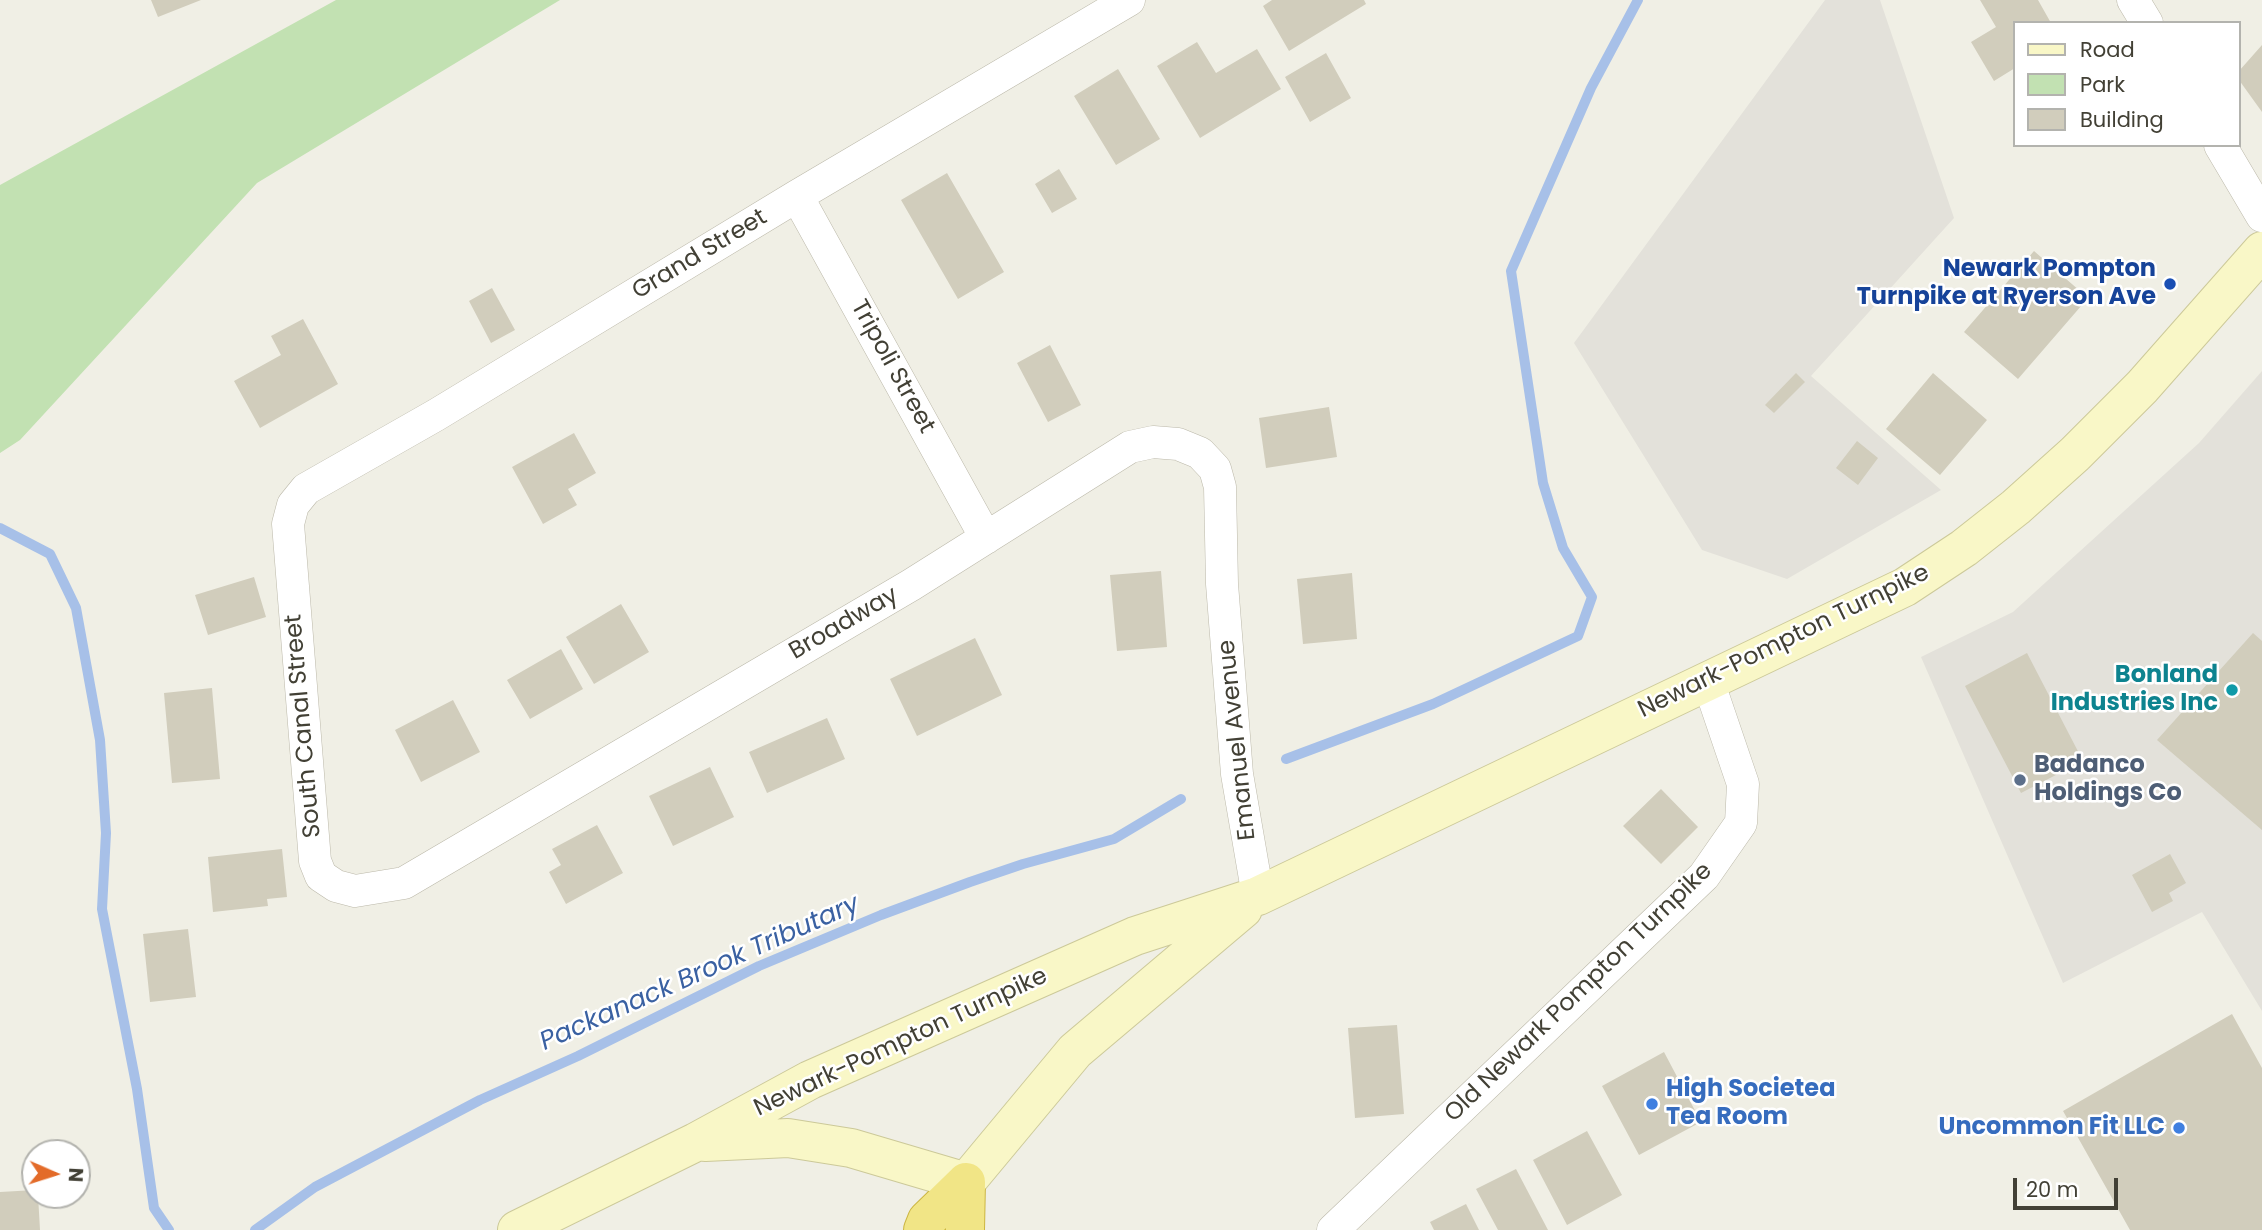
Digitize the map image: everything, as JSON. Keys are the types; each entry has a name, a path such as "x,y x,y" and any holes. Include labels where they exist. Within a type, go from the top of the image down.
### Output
{"highway":[{"path":"923,1230 927,1220 966,1182"},
{"path":"965,1230 966,1182"}],"main road":[{"name":"Newark-Pompton Turnpike","path":"517,1230 696,1142 810,1080 1135,936 1258,896 1905,587 1964,548 2017,507 2075,454 2142,387 2262,251"},
{"name":"Newark-Pompton Turnpike","path":"966,1182 1075,1051 1258,896"},
{"path":"696,1142 788,1138 851,1148 966,1182"}],"street":[{"name":"Grand Street","path":"288,524 293,505 306,489 436,415 797,196 1129,0"},
{"path":"2133,0 2146,21"},
{"path":"2221,147 2262,216"},
{"name":"Tripoli Street","path":"797,196 986,538"},
{"name":"Broadway","path":"368,889 404,883 899,592 1130,447 1153,442 1178,444 1200,453 1215,469 1220,487 1222,584"},
{"name":"South Canal Street","path":"288,524 315,861 321,876 336,886 355,891 368,889"},
{"name":"Emanuel Avenue","path":"1222,584 1237,774 1258,896"},
{"name":"Old Newark Pompton Turnpike","path":"1333,1230 1704,876 1741,823 1743,784 1708,681"}],"shaded area":[{"path":"1825,0 1880,0 1954,218 1811,376 1941,490 1787,579 1702,550 1574,343"},
{"path":"2262,371 2262,1011 2202,912 2063,983 1921,657 2013,612 2199,443"}],"green space":[{"path":"336,0 560,0 257,183 20,440 0,453 0,185"}],"building":[{"path":"151,0 201,0 158,17"},
{"path":"1272,0 1364,0 1366,4 1289,51 1263,6"},
{"path":"1980,0 2038,0 2050,21 2014,21 2014,69 1994,81 1971,42 1996,27"},
{"path":"1197,42 1216,73 1257,49 1281,89 1200,138 1157,66"},
{"path":"2262,45 2262,112 2241,83 2241,69"},
{"path":"1326,53 1351,98 1310,122 1285,77"},
{"path":"1118,69 1160,139 1116,165 1074,96"},
{"path":"1059,169 1077,199 1052,213 1035,184"},
{"path":"947,173 1004,272 958,299 901,200"},
{"path":"2034,251 2088,298 2018,379 1964,332"},
{"path":"492,288 515,330 491,343 469,301"},
{"path":"303,319 338,384 260,428 234,381 281,355 271,336"},
{"path":"1050,345 1081,405 1048,422 1017,363"},
{"path":"1796,373 1805,382 1774,413 1765,405"},
{"path":"1933,373 1987,420 1940,475 1886,429"},
{"path":"1329,407 1337,457 1266,468 1259,418"},
{"path":"574,433 596,473 568,489 577,505 543,524 512,467"},
{"path":"1857,441 1878,458 1858,485 1836,468"},
{"path":"1161,571 1167,647 1117,651 1110,575"},
{"path":"1352,573 1357,639 1303,644 1297,579"},
{"path":"254,577 266,617 208,635 195,595"},
{"path":"621,604 649,652 594,684 566,637"},
{"name":"Bonland Industries Inc","path":"2253,633 2262,641 2262,830 2157,740"},
{"path":"975,638 1002,695 917,736 890,679"},
{"path":"561,649 583,689 530,719 507,680"},
{"path":"2027,653 2083,761 2021,793 1965,686"},
{"path":"212,688 220,779 172,783 164,693"},
{"path":"453,700 480,752 421,782 395,730"},
{"path":"827,718 845,759 767,793 749,752"},
{"path":"710,767 734,817 673,846 649,796"},
{"path":"1661,789 1698,827 1661,864 1623,826"},
{"path":"597,825 623,873 566,904 549,872 561,865 552,849"},
{"path":"282,849 287,897 267,899 268,906 213,912 208,857"},
{"path":"2170,854 2186,883 2169,893 2173,901 2152,912 2132,875"},
{"path":"188,929 196,997 150,1002 143,934"},
{"path":"2232,1014 2262,1068 2262,1230 2130,1230 2063,1111"},
{"path":"1397,1025 1404,1114 1355,1118 1348,1028"},
{"name":"High Societea Tea Room","path":"1664,1052 1701,1122 1639,1155 1602,1086"},
{"path":"1587,1131 1622,1195 1567,1225 1533,1160"},
{"path":"1516,1169 1548,1230 1498,1230 1476,1189"},
{"path":"21,1191 21,1209 39,1209 40,1230 0,1230 0,1192"},
{"path":"1466,1204 1479,1230 1434,1230 1430,1222"}],"waterway":[{"name":"Packanack Brook Tributary","path":"1286,759 1433,704 1578,636 1592,597 1563,548 1543,483 1511,271 1591,88 1638,0"},
{"name":"Packanack Brook Tributary","path":"0,528 50,554 76,608 100,740 106,833 102,909 137,1089 154,1208 169,1230"},
{"name":"Packanack Brook Tributary","path":"255,1230 315,1187 480,1100 578,1056 759,966 881,915 970,882 1114,839 1181,799"}],"place":[{"name":"Newark Pompton Turnpike at Ryerson Ave","path":"2170,284"},
{"name":"Bonland Industries Inc","path":"2232,690"},
{"name":"Badanco Holdings Co","path":"2020,780"},
{"name":"High Societea Tea Room","path":"1652,1104"},
{"name":"Uncommon Fit LLC","path":"2179,1128"}]}
